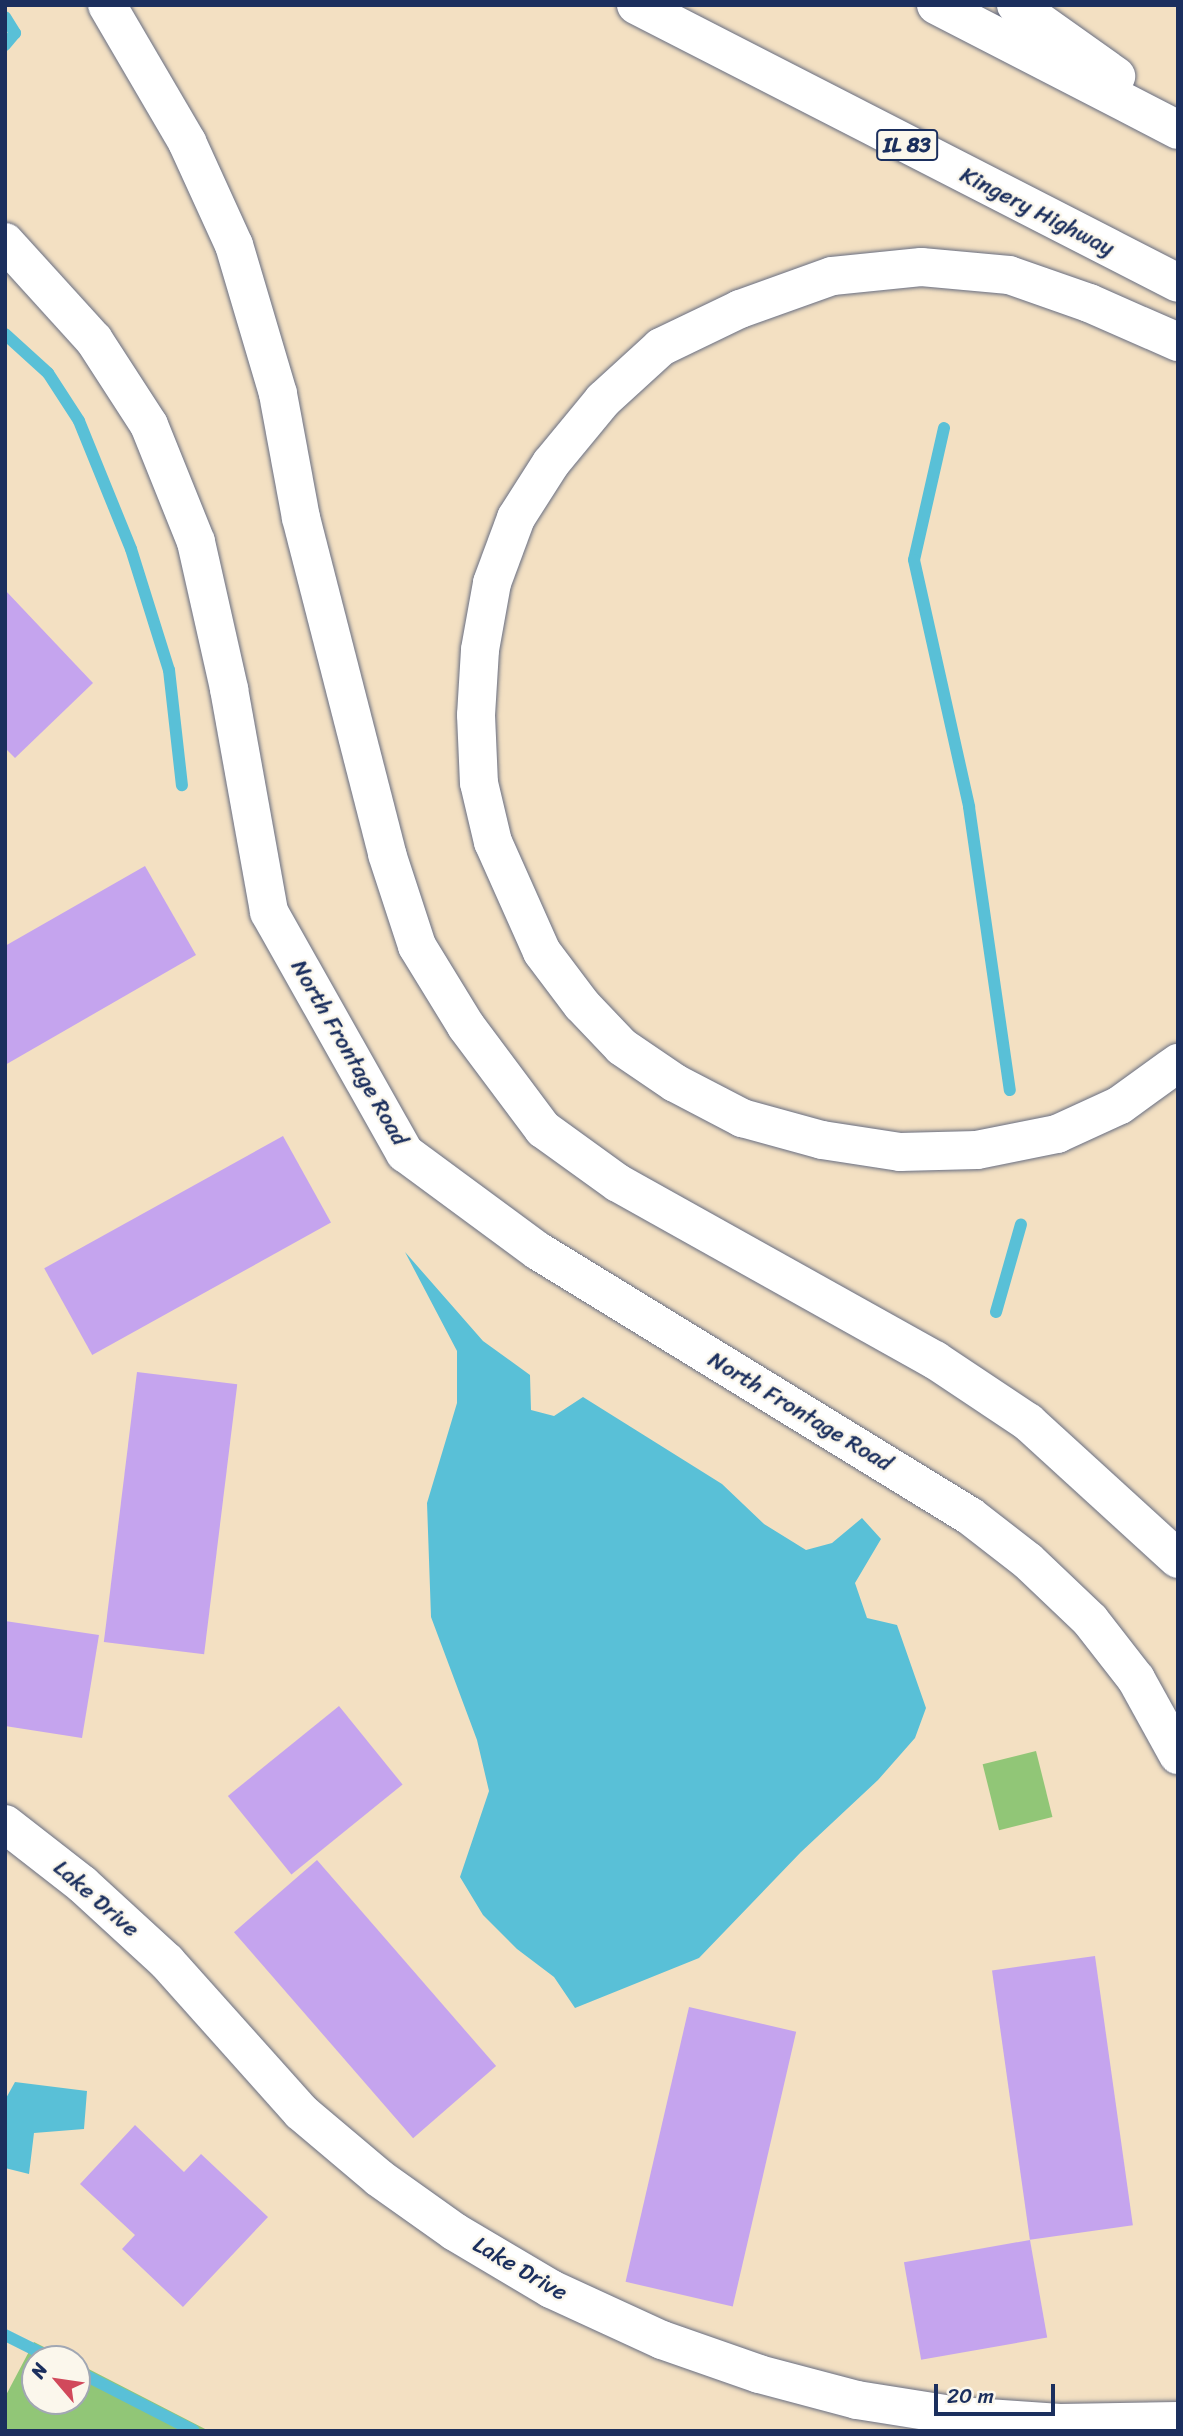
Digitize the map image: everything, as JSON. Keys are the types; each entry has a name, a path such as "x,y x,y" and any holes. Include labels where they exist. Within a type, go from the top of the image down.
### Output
{"main road":[{"path":"107,5 187,142 234,245 278,394 302,518 387,854 417,946 466,1026 543,1129 618,1183 935,1360 1028,1422 1178,1559"},
{"name":"Kingery Highway","path":"636,5 1178,283"},
{"path":"936,5 1178,130"},
{"path":"1016,5 1178,120"},
{"name":"North Frontage Road","path":"5,243 94,340 149,425 196,542 229,689 269,912 405,1153 538,1251 970,1516 1028,1561 1105,1640 1136,1679 1178,1755"},
{"path":"1178,342 1089,303 1009,275 921,267 832,276 740,309 661,347 603,400 551,463 516,518 492,583 480,650 475,715 479,783 492,842 542,952 582,1005 622,1047 675,1083 742,1118 822,1140 900,1152 977,1150 1057,1134 1121,1105 1178,1063"},
{"name":"Lake Drive","path":"5,1824 82,1884 167,1962 301,2112 429,2214 551,2289 662,2340 759,2374 857,2400 958,2416 1060,2423 1178,2421"}],"green space":[{"path":"1036,1751 1052,1817 999,1830 983,1764"},
{"path":"21,2367 21,2415 91,2415 91,2370 209,2431 5,2431 5,2397"}],"water":[{"path":"405,1252 483,1341 530,1375 531,1410 554,1416 583,1397 722,1484 764,1524 806,1550 832,1543 862,1518 881,1539 855,1583 867,1618 897,1625 926,1708 915,1738 878,1780 801,1852 699,1958 575,2008 554,1977 517,1949 483,1915 460,1877 489,1791 477,1740 431,1617 427,1503 457,1403 457,1351"},
{"path":"15,2082 87,2091 84,2129 34,2133 29,2174 5,2168 5,2100"}],"building":[{"path":"5,590 93,683 15,758 5,748"},
{"path":"145,866 196,955 5,1065 5,946"},
{"path":"283,1136 331,1223 92,1355 44,1268"},
{"path":"137,1372 237,1384 204,1654 104,1642"},
{"path":"5,1621 99,1635 82,1738 5,1726"},
{"path":"339,1706 403,1784 291,1874 228,1796"},
{"path":"317,1860 496,2066 413,2138 234,1932"},
{"path":"1095,1956 1133,2225 1030,2240 992,1970"},
{"path":"689,2007 796,2032 733,2307 626,2282"},
{"path":"135,2125 184,2172 201,2154 268,2217 183,2307 122,2249 135,2235 80,2184"},
{"path":"1030,2240 1047,2337 921,2360 904,2262"}],"waterway":[{"path":"5,17 15,33 5,45"},
{"path":"5,334 48,373 79,421 131,549 169,670 182,785"},
{"path":"944,428 914,560 969,807 1010,1090"},
{"path":"996,1312 1021,1224"},
{"path":"5,2335 25,2345"},
{"path":"91,2378 194,2431"}]}
